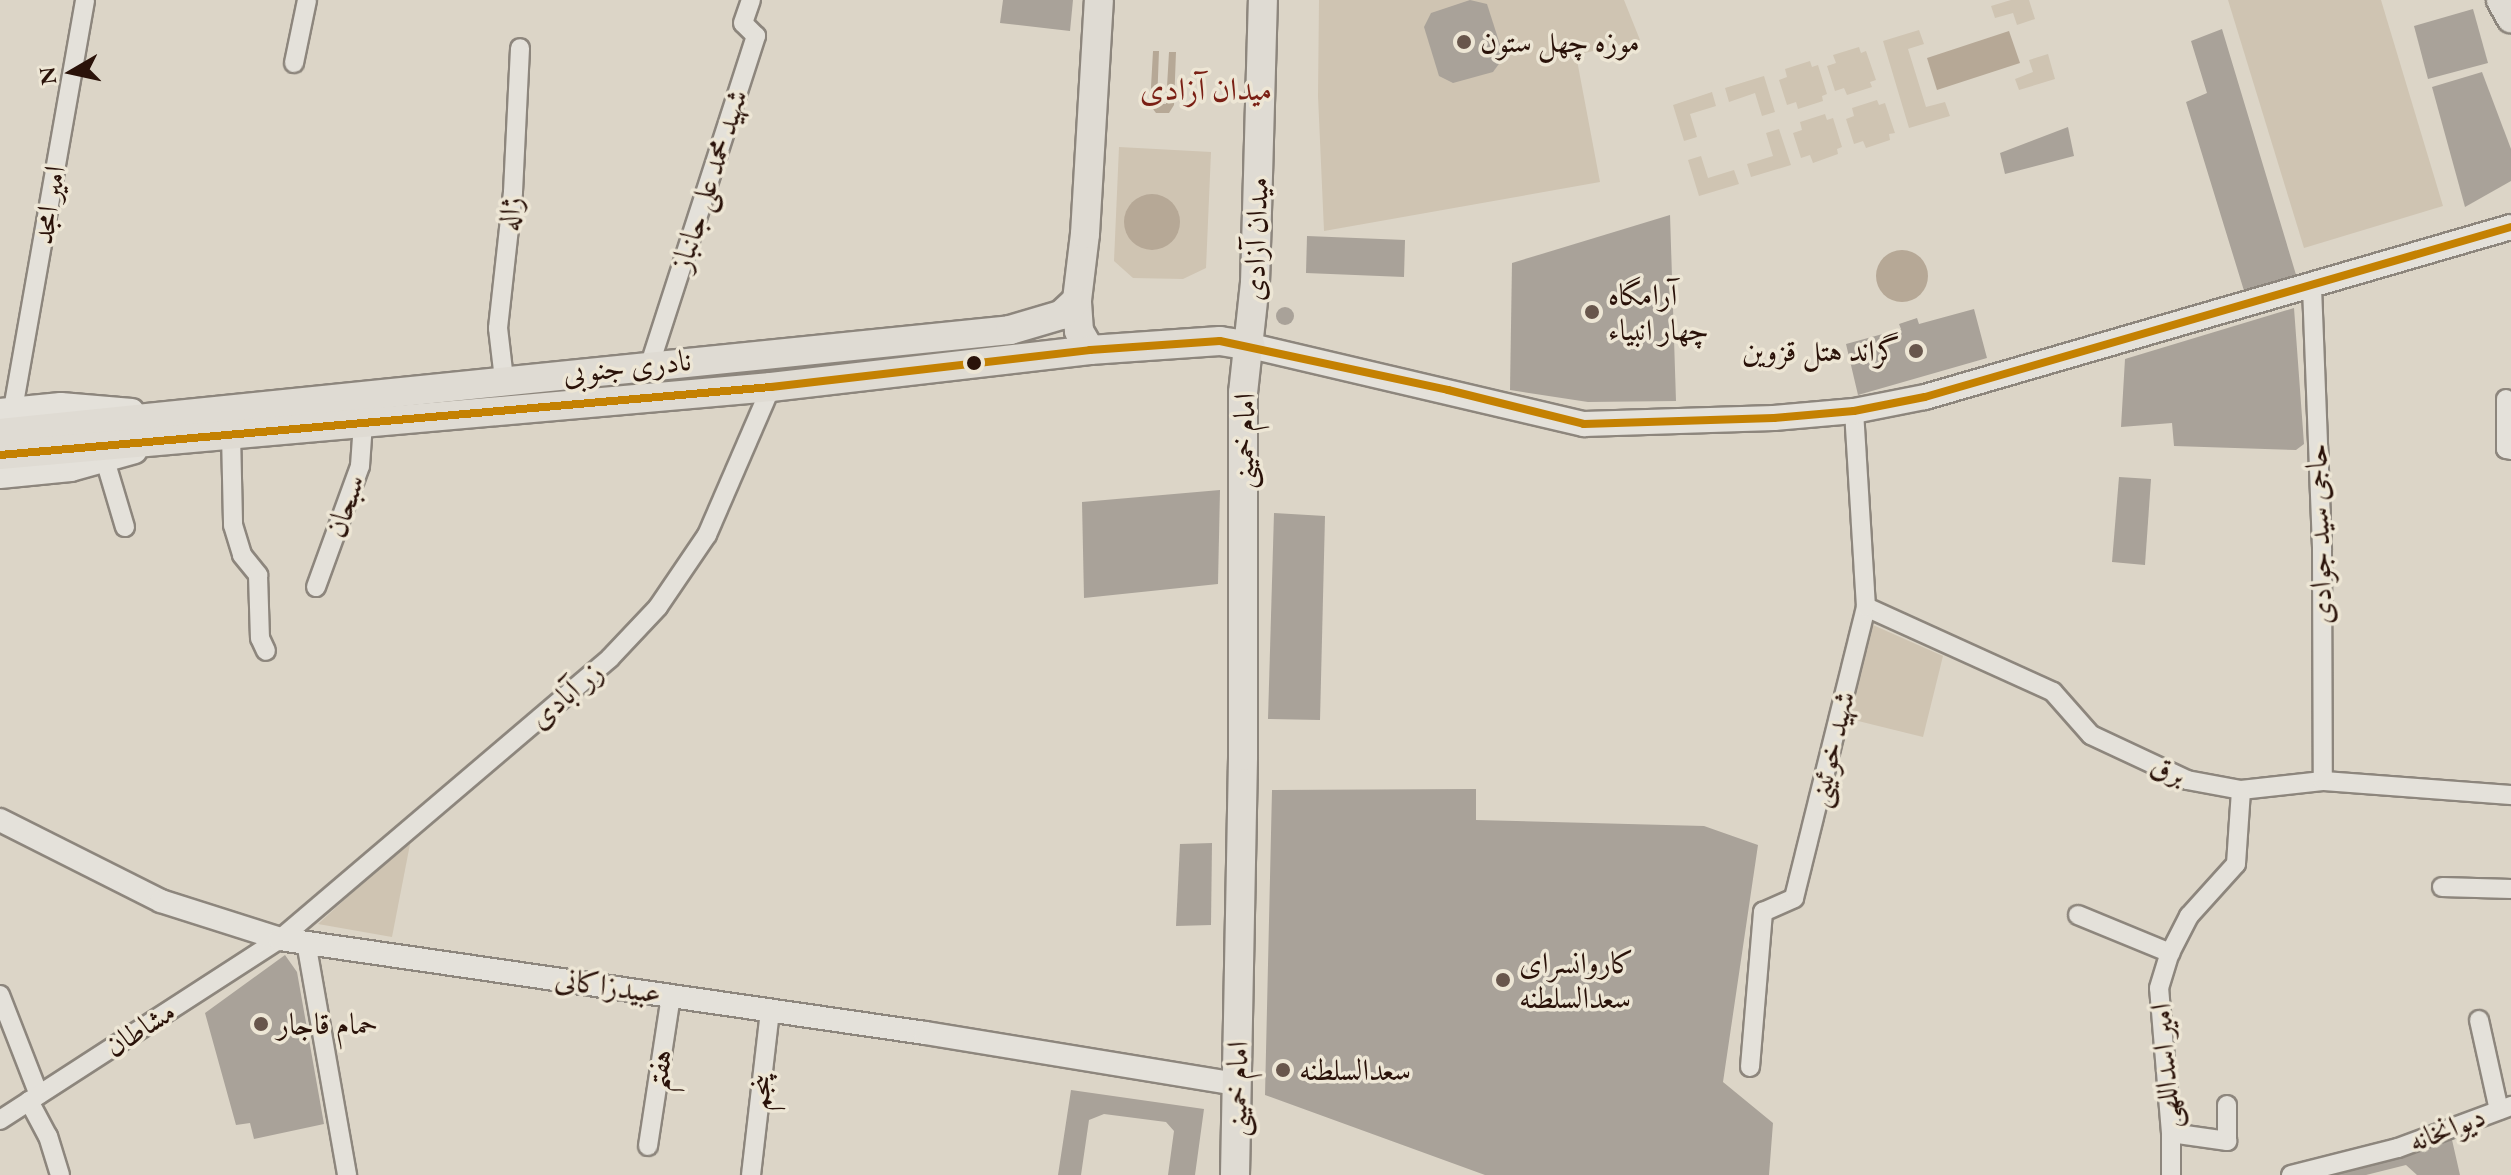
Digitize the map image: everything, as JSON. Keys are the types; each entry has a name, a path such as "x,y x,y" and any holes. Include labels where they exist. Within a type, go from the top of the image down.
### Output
{"main road":[{"path":"1078,352 1079,331 1066,309 1085,234 1099,0"},
{"name":"میدان آزادی","path":"1078,352 1220,341 1251,346 1263,0"},
{"path":"2501,0 2511,18"},
{"path":"1251,346 1584,424 1854,411 1925,397 2511,227"},
{"name":"نادری جنوبی","path":"0,455 504,379 1010,330 1066,309"},
{"name":"امام خمینی","path":"1235,1175 1243,756 1243,393 1251,346"},
{"name":"امام خمینی","path":"1248,1175 1262,394 1251,346"},
{"name":"نادری جنوبی","path":"4,418 174,427 231,434 771,387 1078,352"},
{"name":"نادری جنوبی","path":"0,476 71,469 105,460 174,427"}],"street":[{"name":"امیر امجد","path":"4,418 85,0"},
{"path":"294,63 307,0"},
{"name":"شهید محمد علی جانباز","path":"650,364 756,36 743,23 751,0"},
{"name":"ژاله","path":"504,379 498,328 513,192 520,48"},
{"name":"حاجی سید جوادی","path":"2312,287 2322,550 2323,781"},
{"name":"زر آبادی","path":"280,939 610,658 658,607 707,535 771,387"},
{"path":"2506,399 2506,449 2511,450"},
{"name":"شهید خوئینی","path":"1750,1067 1763,912 1794,898 1866,607 1854,411"},
{"name":"سبحان","path":"316,587 360,466 363,423"},
{"path":"231,434 233,525 242,555 258,575 260,638 266,651"},
{"path":"105,460 125,527"},
{"name":"برق","path":"1866,607 2053,692 2091,735 2187,780 2241,790 2323,781 2511,795"},
{"name":"امیر اسداللهی","path":"2171,1175 2171,1133 2159,988 2170,953 2189,916 2236,864 2241,790"},
{"name":"عبیدزاکانی","path":"0,820 139,891 280,939 770,1010 1237,1084"},
{"path":"2442,887 2511,889"},
{"path":"2078,915 2170,953"},
{"name":"مشاطان","path":"0,1120 280,939"},
{"path":"306,942 347,1175"},
{"path":"0,995 60,1175"},
{"name":"هفتم","path":"648,1146 671,995"},
{"name":"پنجم","path":"751,1175 770,1010"},
{"path":"2479,1020 2505,1108"},
{"path":"2171,1133 2227,1141 2227,1105"},
{"name":"دیوانخانه","path":"2291,1175 2398,1148 2505,1108"}],"shaded area":[{"path":"1319,0 1624,0 1640,40 1576,55 1600,182 1324,231 1318,96"},
{"path":"2011,0 2029,0 2035,19 2017,25 2013,13 1995,18 1991,6"},
{"path":"2228,0 2381,0 2443,206 2304,248"},
{"path":"1919,30 1924,44 1908,49 1926,107 1945,102 1950,116 1909,128 1883,41"},
{"path":"2009,31 2020,63 1937,90 1927,58"},
{"path":"1859,47 1861,53 1866,51 1876,80 1870,82 1872,87 1847,95 1844,88 1835,91 1827,66 1836,63 1833,55"},
{"path":"1153,51 1159,51 1157,104 1166,104 1169,52 1176,52 1174,105 1169,113 1156,113 1150,105"},
{"path":"2048,54 2055,79 2019,90 2015,79 2033,72 2029,60"},
{"path":"1810,61 1812,67 1818,65 1827,94 1822,96 1823,101 1798,109 1796,102 1787,105 1779,80 1787,77 1785,69"},
{"path":"1764,76 1775,112 1762,116 1755,93 1729,102 1725,88"},
{"path":"1712,92 1716,106 1690,114 1697,137 1684,141 1673,105"},
{"path":"1877,100 1879,105 1885,103 1895,133 1889,134 1890,140 1866,148 1863,141 1854,144 1846,119 1854,116 1852,108"},
{"path":"1825,114 1827,120 1833,118 1842,147 1837,149 1838,154 1813,163 1810,155 1801,158 1793,133 1802,130 1800,122"},
{"path":"1779,129 1791,165 1751,177 1747,164 1773,156 1766,133"},
{"path":"1119,147 1211,152 1206,268 1183,279 1133,278 1114,261"},
{"path":"1701,156 1708,178 1734,170 1739,184 1699,196 1688,160"},
{"path":"1152,194 1172,202 1180,222 1172,242 1152,250 1132,242 1124,222 1132,202"},
{"path":"1902,250 1920,258 1928,276 1920,294 1902,302 1884,294 1876,276 1884,258"},
{"path":"1873,625 1943,656 1923,737 1850,719"},
{"path":"411,839 392,937 318,924"}],"building":[{"path":"1003,0 1073,0 1070,31 1000,23"},
{"name":"موزه چهل ستون","path":"1470,0 1487,4 1504,57 1493,72 1453,83 1439,76 1424,27 1431,13"},
{"path":"2473,9 2488,63 2428,79 2414,26"},
{"path":"2222,29 2297,278 2245,294 2186,102 2207,93 2191,41"},
{"path":"2482,72 2511,149 2511,181 2465,207 2432,87"},
{"path":"2068,127 2074,156 2005,174 2000,153"},
{"name":"آرامگاه چهار انبیاء","path":"1670,215 1676,401 1588,402 1510,390 1512,263"},
{"path":"1307,236 1405,240 1404,277 1306,273"},
{"path":"1281,307 1289,307 1294,316 1292,323 1281,325 1276,320 1276,312"},
{"path":"2294,308 2304,444 2296,450 2174,446 2172,423 2121,427 2125,359"},
{"name":"گراند هتل قزوین","path":"1974,309 1987,358 1858,395 1846,344 1901,329 1899,324 1917,318 1919,324"},
{"path":"2119,477 2151,479 2145,565 2112,562"},
{"path":"1220,490 1218,584 1084,598 1082,502"},
{"path":"1274,513 1325,516 1320,720 1268,719"},
{"name":"کاروانسرای سعدالسلطنه","path":"1476,789 1476,820 1704,826 1758,845 1723,1082 1773,1123 1769,1175 1485,1175 1265,1095 1272,790"},
{"path":"1212,843 1211,925 1176,926 1180,844"},
{"path":"285,955 297,972 324,1124 254,1139 250,1123 236,1125 205,1013"},
{"path":"1071,1090 1204,1109 1195,1175 1168,1175 1174,1131 1166,1122 1104,1114 1089,1120 1081,1175 1058,1175"},
{"path":"2450,1131 2460,1175 2417,1175 2406,1165 2366,1175 2281,1175"}],"transit line":[{"path":"0,455 771,387 1090,350 1220,341 1448,390 1584,424 1774,418 1854,411 1925,397 2511,227"}],"place":[{"name":"موزه چهل ستون","path":"1464,42"},
{"name":"آرامگاه چهار انبیاء","path":"1592,312"},
{"name":"گراند هتل قزوین","path":"1916,351"},
{"name":"کاروانسرای سعدالسلطنه","path":"1503,980"},
{"name":"حمام قاجار","path":"261,1024"},
{"name":"سعدالسلطنه","path":"1283,1070"}],"district":[{"name":"میدان آزادی","path":"1206,89"}]}
